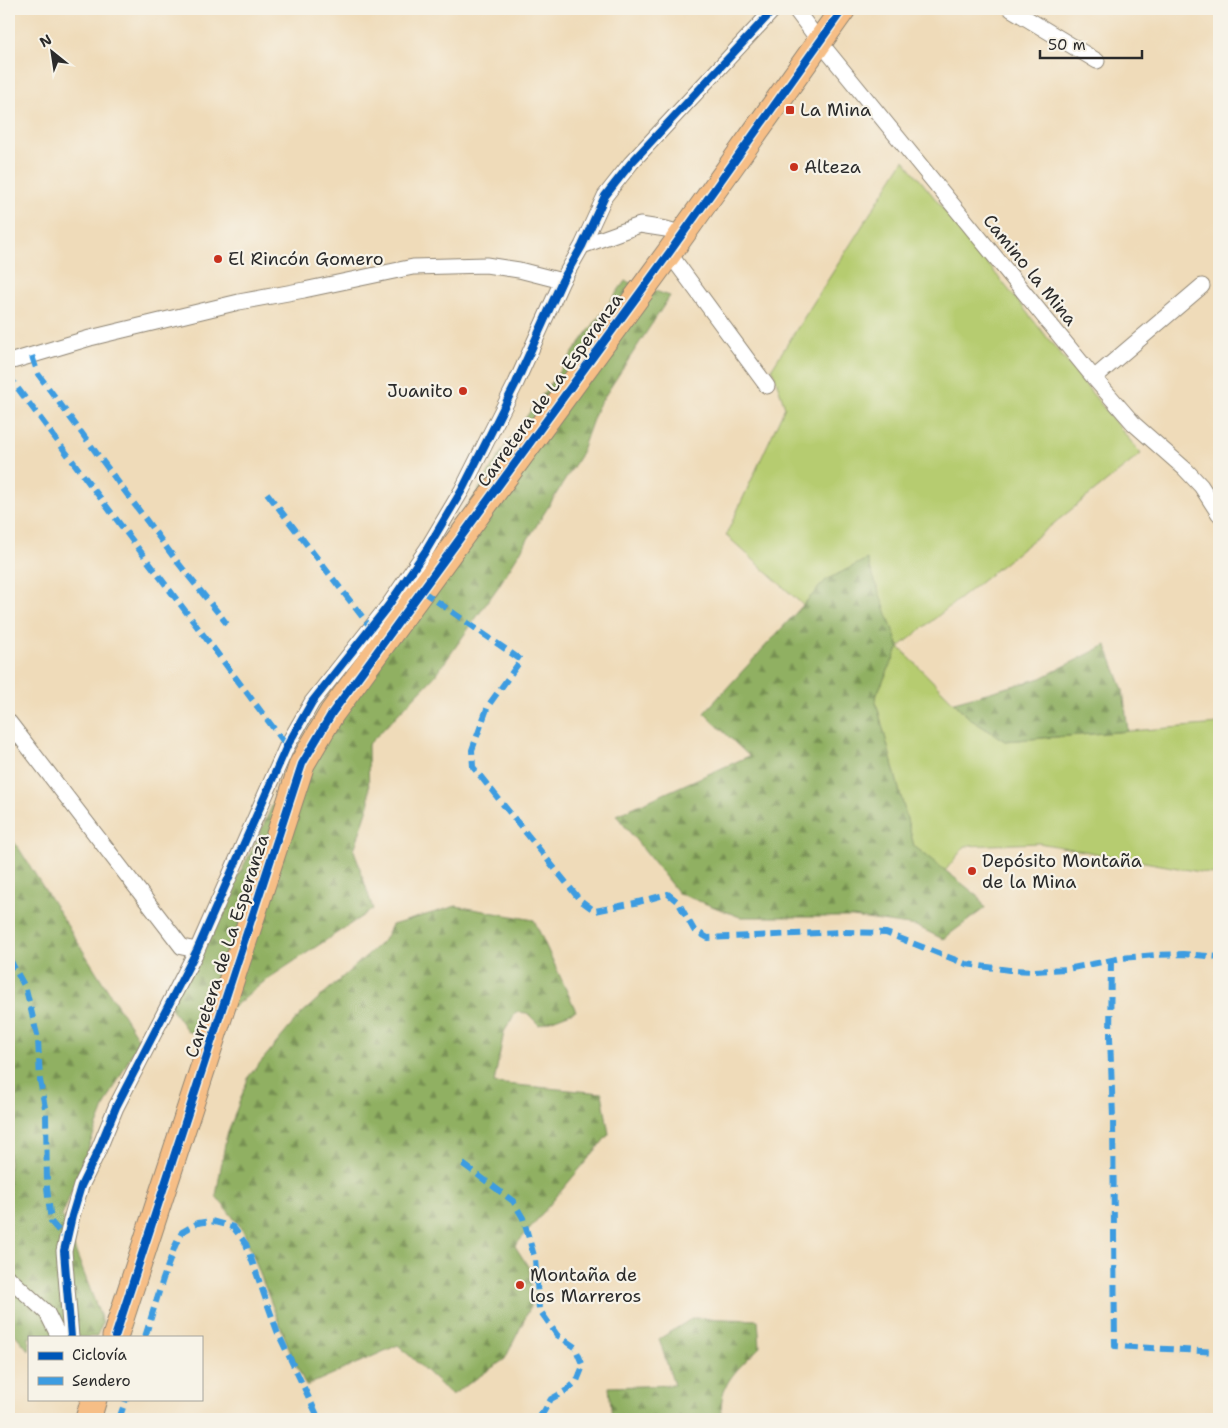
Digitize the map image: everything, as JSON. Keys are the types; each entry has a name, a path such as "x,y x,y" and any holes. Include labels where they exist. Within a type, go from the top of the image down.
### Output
{"main road":[{"name":"Carretera de La Esperanza","path":"115,1336 302,764 332,713 676,243 843,9"},
{"path":"88,1419 94,1400"}],"street":[{"path":"71,1336 64,1251 81,1186 116,1107 197,950 287,746 312,702 388,606 427,549 462,490 605,196 630,163 774,9"},
{"name":"Camino la Mina","path":"795,9 1094,378 1134,424 1185,469 1201,486 1219,514"},
{"path":"1011,9 1096,61"},
{"path":"582,246 640,224 666,229 768,386"},
{"path":"9,362 90,338 239,302 413,267 486,265 520,270 562,281"},
{"path":"1094,378 1202,286"},
{"path":"9,722 182,947 197,950"},
{"path":"9,1278 47,1313 58,1336"}],"green space":[{"path":"904,160 1141,454 899,647 826,580 803,605 726,535 785,407 772,368"},
{"path":"625,281 670,296 597,408 580,456 498,587 435,676 368,745 369,805 354,850 373,909 266,980 203,1032 188,1032 169,1005 255,844 290,765 444,546 505,446"},
{"path":"867,559 899,647 875,698 914,846 978,896 985,908 943,939 916,926 852,917 740,917 678,893 616,815 749,756 704,713 826,580"},
{"path":"1106,645 1123,690 1128,731 1005,741 970,719 954,702 1041,678"},
{"path":"899,647 970,719 1005,741 1219,724 1219,871 1211,874 1039,843 965,846 945,871 914,846 875,698"},
{"path":"9,836 18,847 139,1040 105,1105 62,1216 103,1323 96,1336 28,1336 28,1350 9,1327"},
{"path":"456,906 534,920 576,1011 539,1025 527,1013 516,1012 504,1032 494,1083 602,1093 609,1134 515,1246 529,1268 533,1302 505,1359 452,1395 398,1345 306,1386 291,1354 243,1230 216,1196 226,1138 249,1076 300,1015 384,940 392,925"},
{"path":"693,1318 758,1320 760,1347 737,1370 726,1387 722,1396 723,1419 612,1419 609,1387 674,1385 659,1339"}],"marked path":[{"path":"32,356 38,374 175,559 227,624"},
{"path":"9,373 13,382 287,746"},
{"path":"267,493 371,628"},
{"path":"422,591 521,660 488,706 472,750 473,767 580,900 595,911 668,894 678,902 694,930 708,938 842,932 886,933 966,964 1009,970 1067,969 1122,958 1155,955 1183,954 1219,957"},
{"path":"9,958 26,989 38,1039 40,1080 46,1113 47,1187 51,1222 66,1239"},
{"path":"1111,960 1110,1037 1113,1117 1115,1346 1219,1352"},
{"path":"463,1164 513,1201 523,1218 535,1259 539,1309 557,1335 575,1347 583,1366 577,1381 567,1390 551,1399 543,1413 532,1419"},
{"path":"145,1336 163,1279 182,1232 198,1223 211,1221 233,1227 246,1244 277,1331 319,1419"},
{"path":"119,1419 126,1400"}],"cycle path":[{"path":"71,1336 64,1251 81,1186 116,1107 197,950 287,746 312,702 388,606 427,549 462,490 516,383 562,281 582,246 605,196 631,163 774,9"},
{"path":"115,1336 302,764 332,713 669,253 843,9"}],"place":[{"name":"La Mina","path":"790,110"},
{"name":"Alteza","path":"794,167"},
{"name":"El Rincón Gomero","path":"218,259"},
{"name":"Juanito","path":"463,391"},
{"name":"Depósito Montaña de la Mina","path":"972,871"},
{"name":"Montaña de los Marreros","path":"520,1285"}]}
